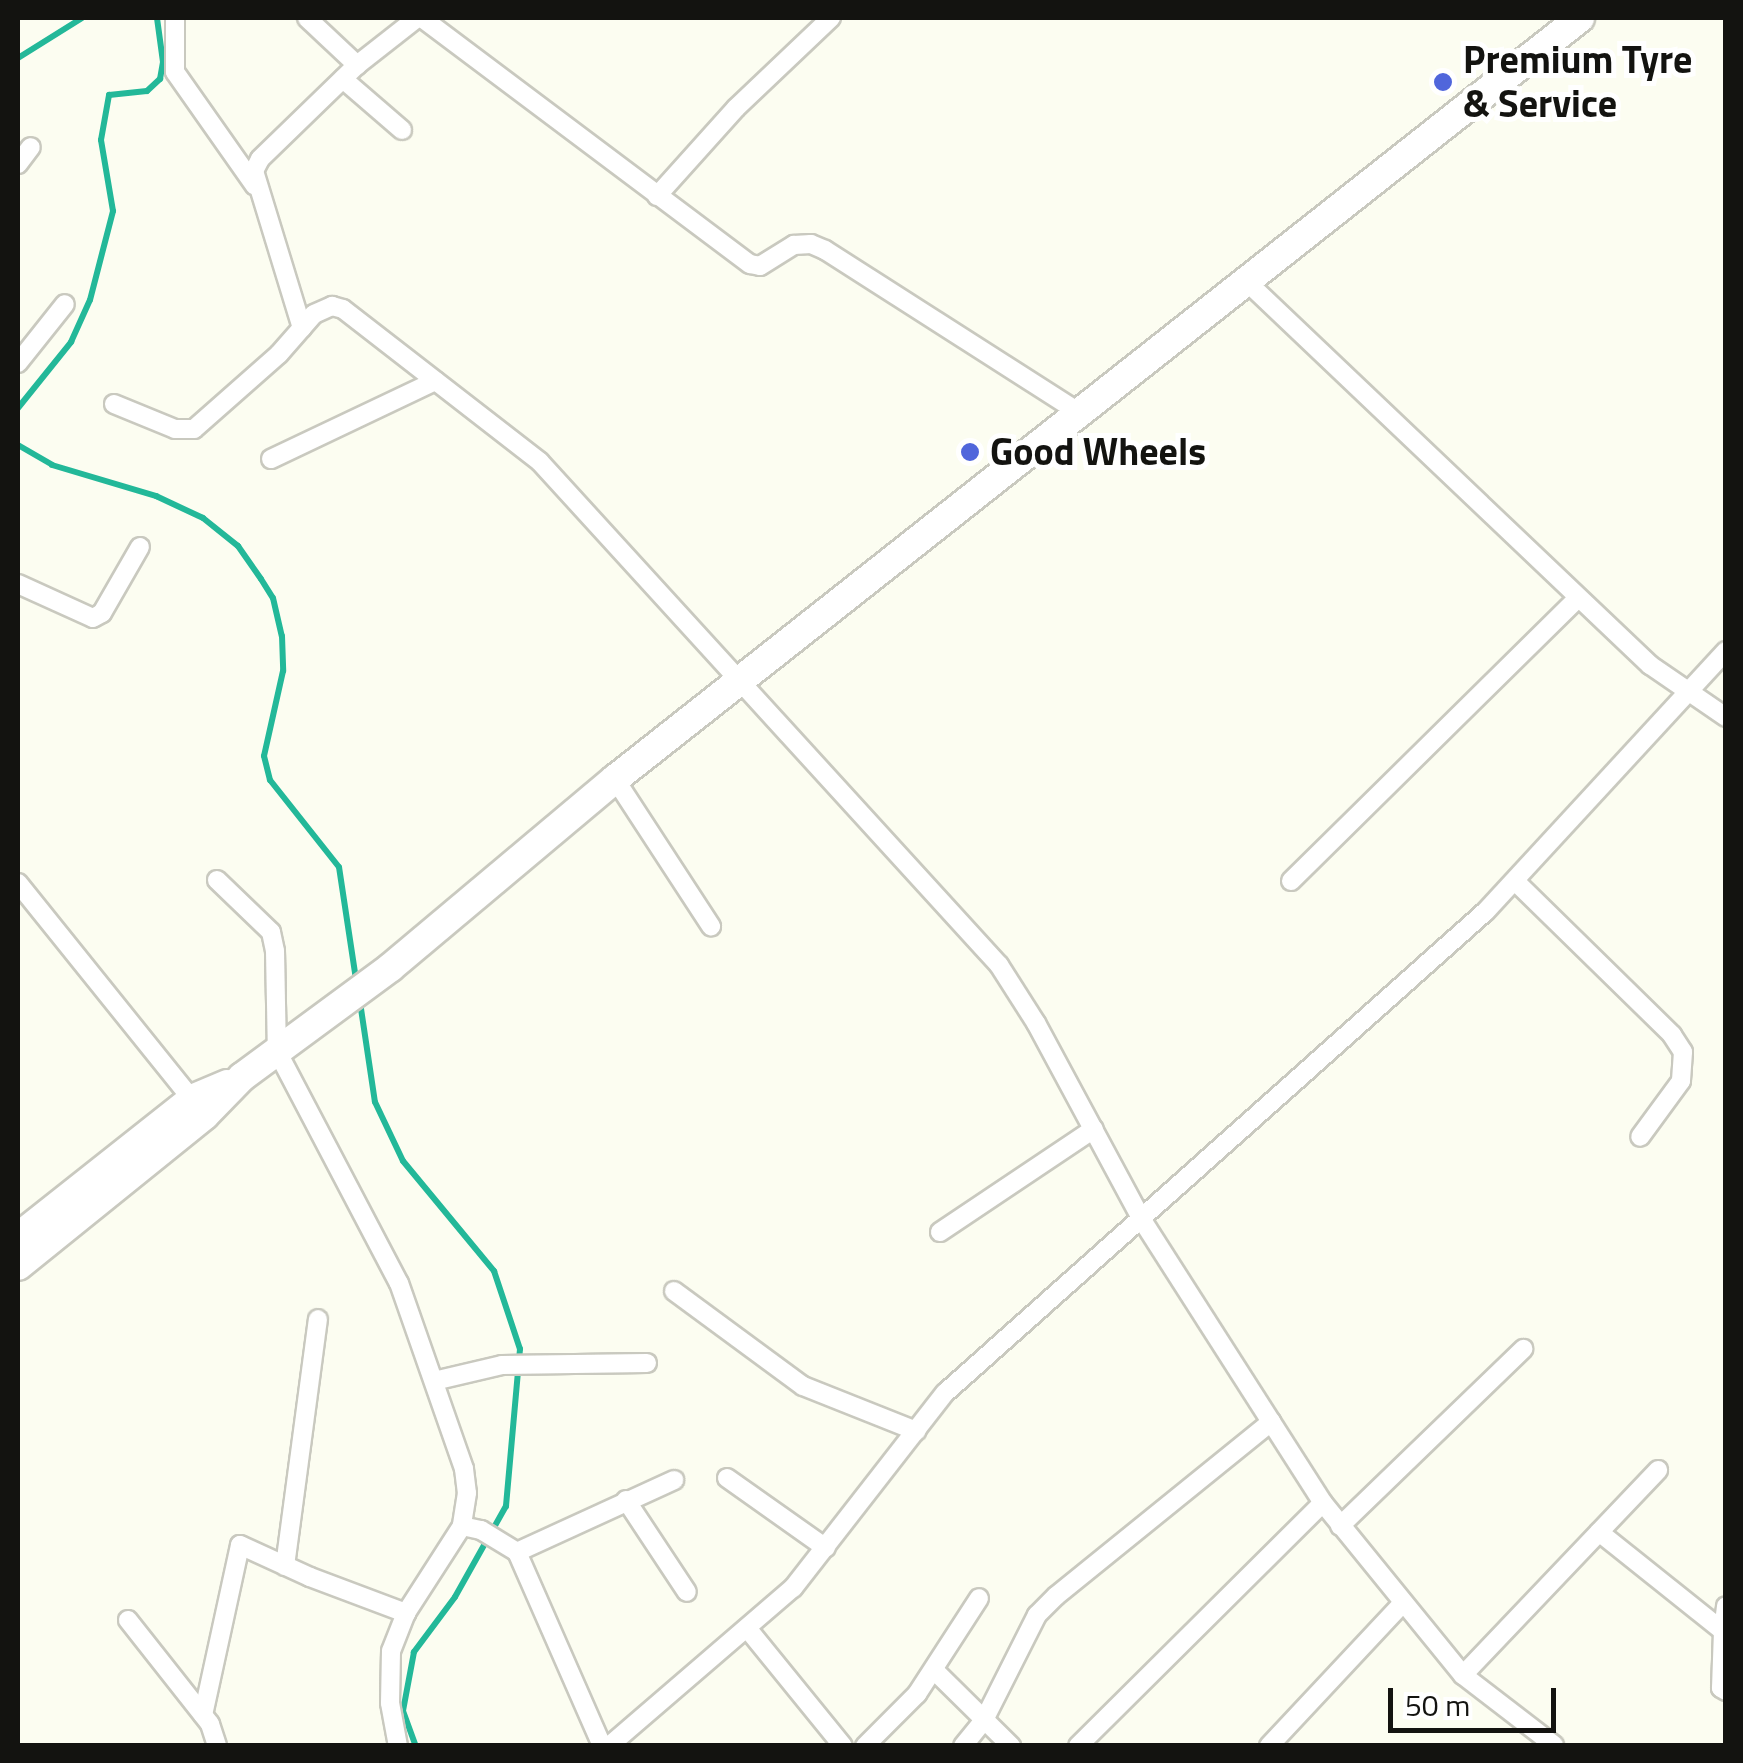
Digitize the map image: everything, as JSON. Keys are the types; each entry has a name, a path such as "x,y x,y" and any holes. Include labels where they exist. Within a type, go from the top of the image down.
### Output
{"main road":[{"path":"18,1237 342,1005 616,779 1580,18"},
{"path":"18,1266 198,1107"}],"street":[{"path":"175,18 175,72 255,186"},
{"path":"307,18 402,130"},
{"path":"302,328 255,186 254,172 260,159 350,72 419,18 750,264 760,266 794,244 812,244 826,250 1077,412"},
{"path":"657,196 736,108 831,18"},
{"path":"18,164 30,148"},
{"path":"1244,280 1578,598 1688,695 1726,716"},
{"path":"18,363 66,304"},
{"path":"114,404 175,430 194,429 324,307 343,309 558,478 999,965 1142,1220 1340,1526 1463,1674 1554,1745"},
{"path":"271,460 434,381"},
{"path":"18,584 92,618 102,613 140,547"},
{"path":"1290,881 1578,598"},
{"path":"462,1526 482,1530 512,1547 606,1746 794,1588 945,1393 1515,881 1726,652"},
{"path":"616,779 711,926"},
{"path":"217,880 271,932 276,952 277,1051 399,1282 464,1470 467,1493 462,1526 406,1613 391,1652 390,1703 398,1746"},
{"path":"1515,881 1672,1035 1684,1052 1681,1081 1640,1137"},
{"path":"18,883 198,1107"},
{"path":"940,1232 1094,1129"},
{"path":"674,1291 803,1386 916,1431"},
{"path":"285,1566 318,1319"},
{"path":"1340,1526 1523,1349"},
{"path":"434,1381 502,1365 648,1364"},
{"path":"963,1746 984,1720 1024,1637 1056,1596 1272,1422"},
{"path":"1463,1674 1658,1470"},
{"path":"726,1478 826,1548"},
{"path":"512,1547 674,1480"},
{"path":"626,1500 687,1592"},
{"path":"1078,1746 1323,1502"},
{"path":"1599,1532 1723,1630"},
{"path":"203,1715 240,1545 406,1613"},
{"path":"866,1746 935,1671 979,1598"},
{"path":"1269,1746 1402,1604"},
{"path":"1726,1606 1721,1688 1726,1691"},
{"path":"128,1620 203,1715 217,1746"},
{"path":"746,1628 843,1746"},
{"path":"935,1671 1011,1746"}],"waterway":[{"path":"18,58 82,18"},
{"path":"18,408 71,342 90,300 113,211 101,140 109,95 147,91 160,79 163,62 157,18"},
{"path":"18,445 52,465 156,496 203,518 238,546 261,579 273,598 282,636 283,671 264,756 270,780 339,867 356,980"},
{"path":"360,1002 375,1102 403,1161 494,1271 520,1349 506,1506 455,1597 414,1652 403,1711 416,1746"}],"place":[{"name":"Premium Tyre & Service","path":"1443,82"},
{"name":"Good Wheels","path":"970,452"}]}
